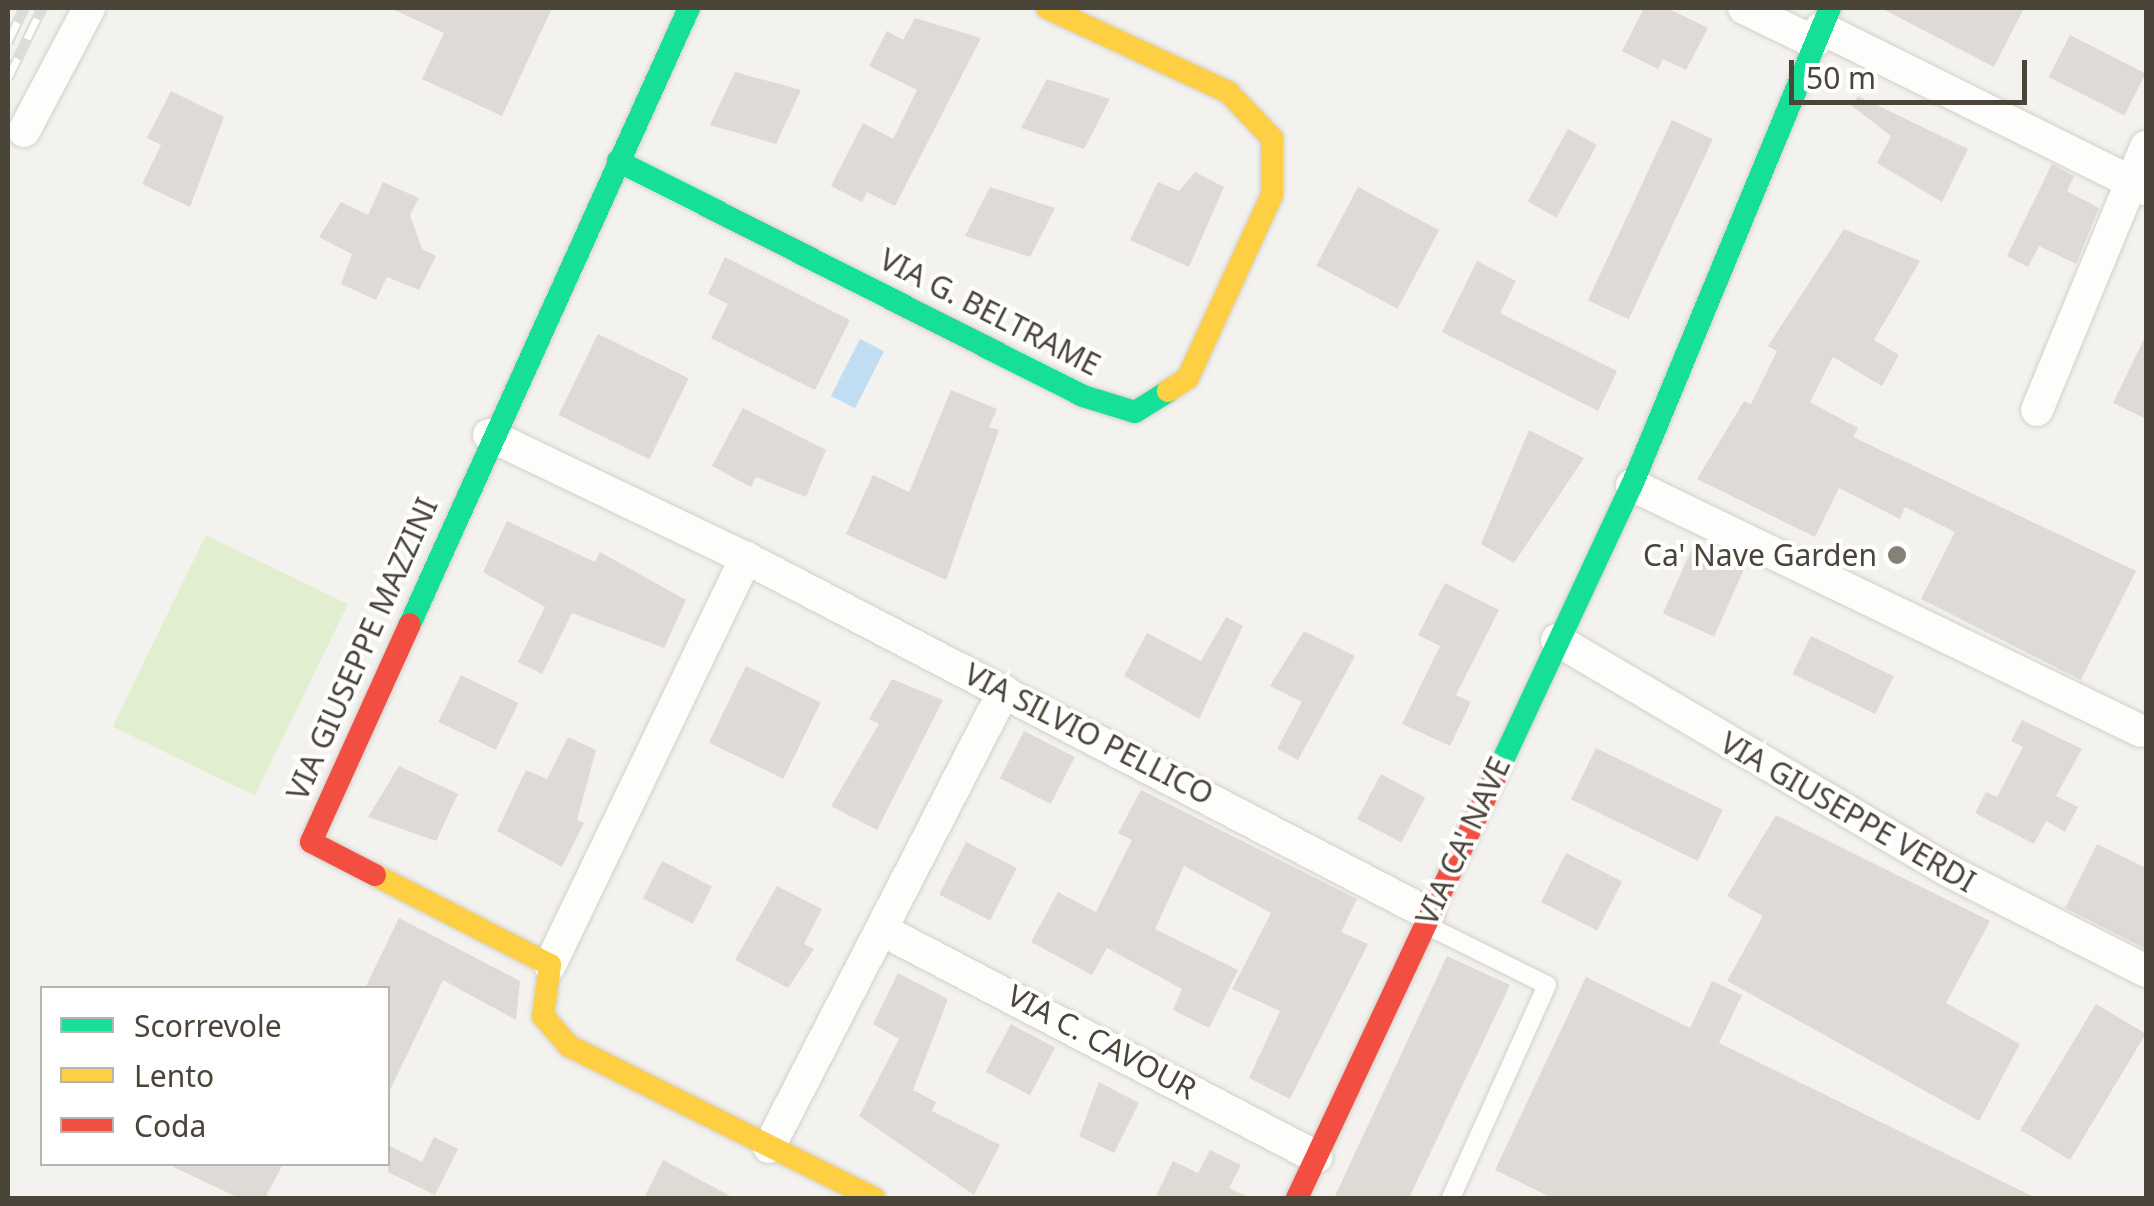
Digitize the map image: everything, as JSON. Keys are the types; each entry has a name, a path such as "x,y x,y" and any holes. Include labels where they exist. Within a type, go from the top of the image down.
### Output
{"street":[{"path":"24,131 89,8"},
{"name":"VIA GIUSEPPE MAZZINI","path":"550,965 311,842 489,435 689,8"},
{"name":"VIA G. BELTRAME","path":"618,160 1083,396 1135,412 1188,378 1272,195 1272,138 1228,92 1047,8"},
{"path":"1744,8 1822,26 2139,185"},
{"name":"VIA CA' NAVE","path":"1297,1198 1632,484 1822,26"},
{"path":"2037,410 2139,185 2146,147"},
{"name":"VIA SILVIO PELLICO","path":"489,435 746,558 1004,691 1426,920"},
{"path":"1632,484 2141,731"},
{"path":"746,558 550,965 543,1016 569,1046 874,1198"},
{"name":"VIA GIUSEPPE VERDI","path":"1558,640 1946,870 2146,970"},
{"path":"770,1147 1004,691"},
{"name":"VIA C. CAVOUR","path":"884,931 1317,1158"}],"lane":[{"path":"1426,920 1548,985 1458,1196"}],"green space":[{"path":"206,535 348,604 255,796 113,726"}],"water":[{"path":"860,339 884,351 855,408 831,396"}],"building":[{"path":"390,8 552,8 502,116 422,79 444,33"},
{"path":"1644,8 1667,8 1708,28 1686,70 1663,59 1658,69 1622,51"},
{"path":"1881,8 2024,8 1994,67"},
{"path":"915,18 981,38 895,206 867,192 862,202 831,186 863,123 893,139 917,90 869,66 887,31 903,40"},
{"path":"2070,35 2146,74 2124,115 2049,77"},
{"path":"735,72 801,90 776,144 710,125"},
{"path":"1047,79 1110,99 1084,149 1021,128"},
{"path":"171,91 224,117 190,207 142,184 161,145 147,138"},
{"path":"1858,96 1968,149 1942,202 1877,163 1891,136 1852,106"},
{"path":"1672,120 1713,139 1629,319 1588,300"},
{"path":"1568,129 1597,145 1557,218 1528,202"},
{"path":"2052,164 2074,176 2067,191 2099,208 2076,264 2039,246 2028,267 2007,256"},
{"path":"1195,172 1224,187 1189,267 1130,240 1158,182 1179,191"},
{"path":"383,182 419,198 410,215 422,249 436,256 419,290 387,277 376,300 341,284 352,254 319,237 341,202 368,215"},
{"path":"990,187 1055,208 1030,257 965,236"},
{"path":"1358,187 1439,230 1397,309 1316,266"},
{"path":"1844,229 1920,261 1874,340 1899,355 1882,386 1833,357 1810,402 1858,428 1853,437 2136,571 2081,680 1921,599 1955,532 1905,507 1900,519 1839,488 1815,537 1697,479 1744,401 1751,404 1777,351 1768,346"},
{"path":"725,257 850,320 815,390 711,338 728,304 708,294"},
{"path":"1477,261 1516,281 1500,313 1617,371 1598,411 1442,332"},
{"path":"598,334 689,378 649,459 559,415"},
{"path":"2146,335 2146,419 2113,403"},
{"path":"951,390 997,409 989,427 999,430 946,580 846,534 873,475 909,492"},
{"path":"743,408 826,450 806,497 756,477 751,487 712,466"},
{"path":"1529,430 1584,458 1514,563 1481,544"},
{"path":"507,521 595,562 600,552 686,600 664,648 572,613 542,674 518,662 545,607 483,572"},
{"path":"1693,546 1744,569 1714,636 1663,614"},
{"path":"1445,583 1499,610 1456,695 1471,702 1450,746 1402,724 1440,646 1418,635"},
{"path":"1226,617 1243,626 1199,719 1124,676 1147,633 1201,661"},
{"path":"1304,631 1355,656 1298,760 1277,749 1302,702 1270,686"},
{"path":"1811,636 1894,676 1875,714 1793,674"},
{"path":"746,666 821,702 783,779 709,742"},
{"path":"461,675 519,703 496,750 438,722"},
{"path":"892,679 943,700 877,830 831,806 879,724 869,719"},
{"path":"2022,720 2082,749 2056,796 2078,807 2065,832 2046,821 2034,844 1975,813 1986,792 1997,797 2023,747 2011,741"},
{"path":"1024,731 1075,757 1051,804 1000,778"},
{"path":"568,737 596,750 577,820 584,823 562,867 497,831 526,770 547,779"},
{"path":"1596,748 1723,810 1698,861 1571,799"},
{"path":"399,766 458,794 436,841 368,817"},
{"path":"1381,774 1425,797 1401,843 1357,819"},
{"path":"1141,790 1357,899 1341,932 1368,944 1290,1099 1249,1078 1280,1011 1232,989 1271,913 1184,866 1155,929 1238,970 1209,1028 1173,1010 1182,989 1107,948 1092,975 1031,942 1058,892 1096,912 1132,840 1118,833"},
{"path":"1776,815 1990,921 1946,1003 2020,1044 1979,1121 1727,981 1763,916 1727,896"},
{"path":"966,842 1017,868 990,920 939,895"},
{"path":"2097,844 2146,868 2146,949 2065,908"},
{"path":"1566,853 1622,882 1597,931 1541,902"},
{"path":"662,861 712,886 693,924 643,898"},
{"path":"777,886 822,909 804,944 814,949 788,988 735,960"},
{"path":"399,918 520,981 516,1020 443,980 390,1090 390,986 366,986"},
{"path":"1447,956 1510,985 1409,1198 1334,1198"},
{"path":"898,973 948,999 913,1090 936,1102 932,1111 1000,1145 974,1195 859,1116 899,1039 873,1024"},
{"path":"1586,977 1690,1028 1712,981 1742,995 1719,1043 2036,1198 1552,1198 1495,1170"},
{"path":"2096,1004 2146,1034 2070,1160 2020,1130"},
{"path":"1011,1024 1055,1047 1030,1095 986,1072"},
{"path":"1099,1082 1139,1103 1114,1153 1079,1136"},
{"path":"434,1137 458,1149 435,1195 388,1172 390,1146 422,1162"},
{"path":"1210,1150 1241,1165 1229,1188 1250,1198 1155,1198 1173,1161 1198,1173"},
{"path":"663,1160 734,1198 644,1198"},
{"path":"171,1166 282,1166 265,1198 239,1198"}],"railway":[{"path":"8,42 24,8"},
{"path":"8,78 42,8"}],"traffic: fast":[{"path":"410,624 689,8"},
{"path":"1495,777 1632,485 1830,8"},
{"path":"618,161 1083,396 1135,412 1168,391"}],"traffic: slow":[{"path":"1047,8 1228,92 1272,138 1272,195 1188,378 1168,391"},
{"path":"375,875 550,965 543,1016 569,1046 874,1198"}],"traffic: jam":[{"path":"375,875 311,842 410,624"},
{"path":"1297,1198 1495,777"}],"place":[{"name":"Ca' Nave Garden","path":"1897,555"}]}
